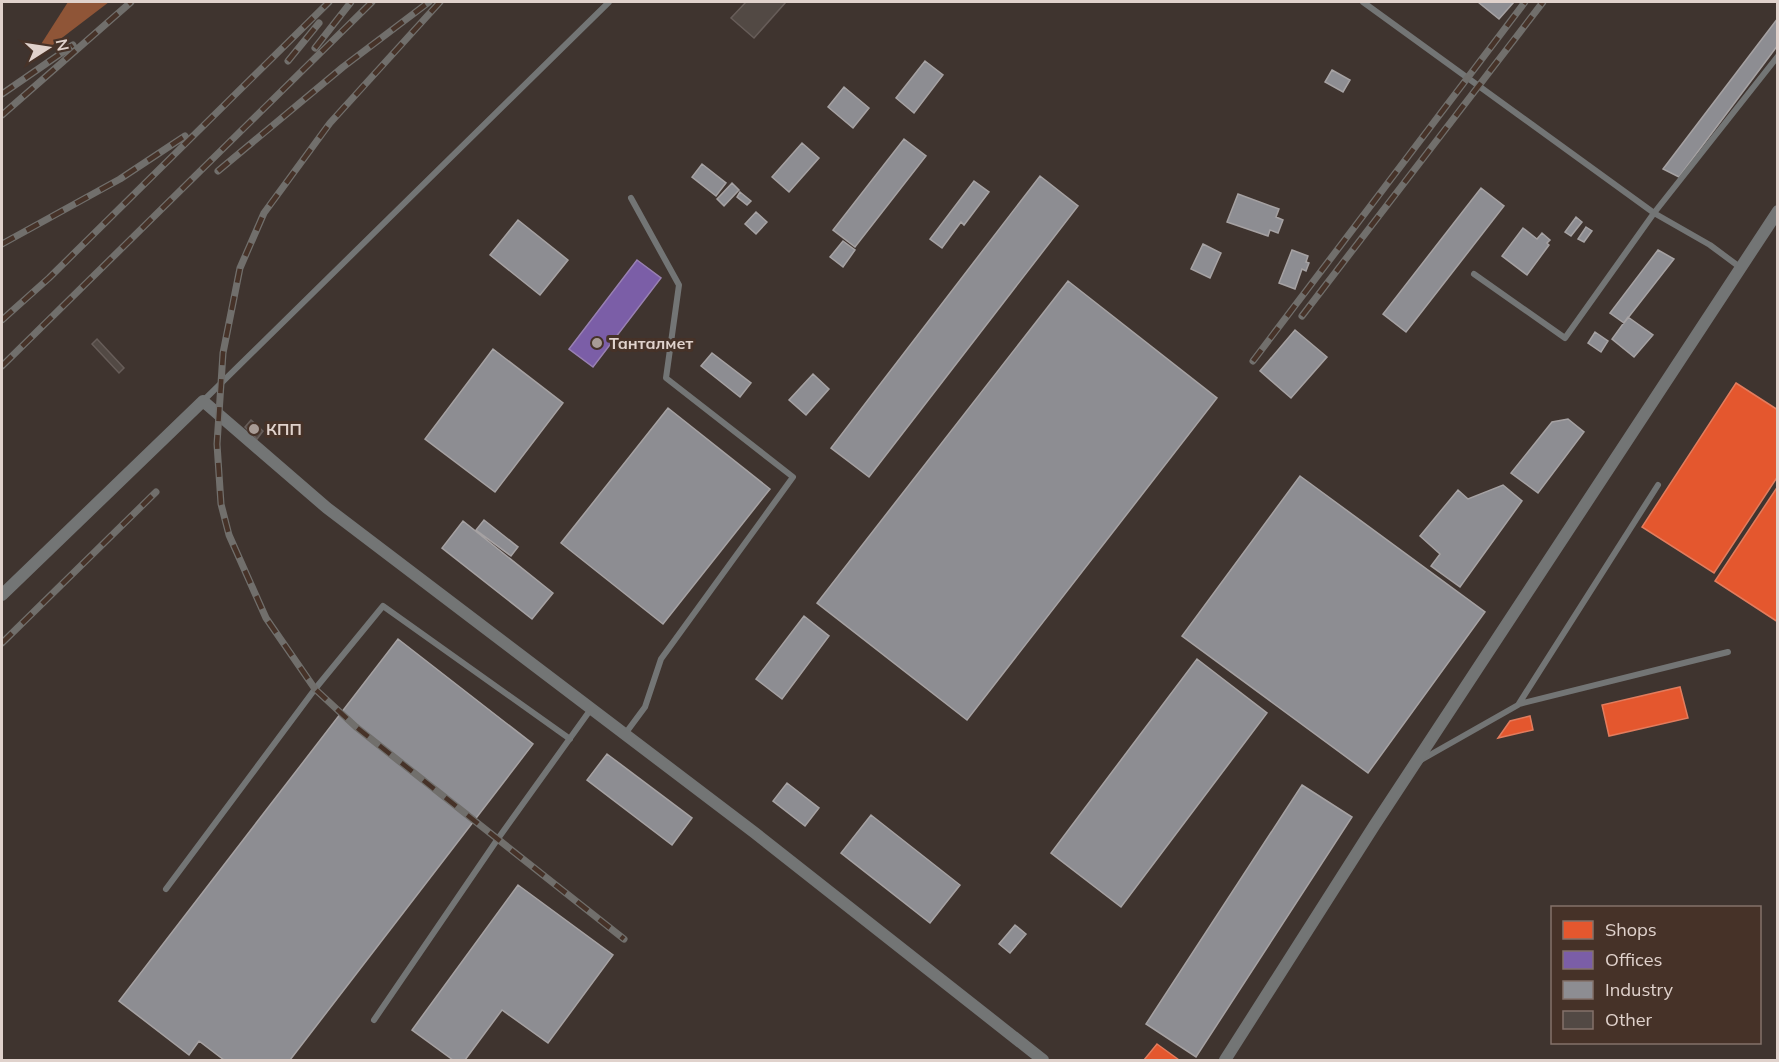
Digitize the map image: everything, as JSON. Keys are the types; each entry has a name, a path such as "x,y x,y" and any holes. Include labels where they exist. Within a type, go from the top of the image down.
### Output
{"street":[{"path":"1225,1060 1415,763 1778,211"},
{"path":"2,595 203,401 327,508 755,833 1043,1060"}],"lane":[{"path":"203,401 609,2"},
{"path":"1363,2 1654,213 1710,245 1742,268"},
{"path":"1474,274 1565,338 1654,213 1778,56"},
{"path":"625,734 645,707 661,659 793,477 666,378 679,285 631,198"},
{"path":"1518,705 1658,484"},
{"path":"166,889 315,689 383,606 570,739"},
{"path":"1415,763 1518,705 1728,652"},
{"path":"374,1020 497,840 591,709"}],"shaded area":[{"path":"68,2 109,2 29,63"}],"building: Shops":[{"path":"1736,383 1778,410 1778,476 1714,573 1642,527"},
{"path":"1778,486 1778,622 1715,581"},
{"path":"1680,687 1688,718 1609,736 1602,705"},
{"path":"1530,716 1533,730 1498,738 1510,721"},
{"path":"1157,1044 1179,1060 1144,1060"}],"building: Offices":[{"path":"637,260 661,278 593,367 569,349"}],"building: Industry":[{"path":"1478,2 1514,2 1499,19"},
{"path":"1778,18 1778,45 1679,177 1663,169"},
{"path":"925,61 943,75 914,113 896,98"},
{"path":"1332,70 1350,80 1343,92 1325,82"},
{"path":"844,87 869,108 853,128 828,107"},
{"path":"904,139 926,156 855,247 833,230"},
{"path":"802,143 819,158 789,192 772,177"},
{"path":"702,164 726,183 716,196 692,177"},
{"path":"1040,176 1078,206 869,477 831,448"},
{"path":"974,181 989,192 964,225 961,222 942,248 930,239"},
{"path":"732,183 739,190 724,206 717,199"},
{"path":"1481,188 1504,206 1406,332 1383,314"},
{"path":"740,192 751,201 747,205 737,197"},
{"path":"1238,194 1279,209 1276,217 1283,220 1278,233 1270,230 1268,236 1227,222"},
{"path":"756,212 767,222 756,234 745,224"},
{"path":"1576,217 1582,222 1571,236 1565,232"},
{"path":"518,220 568,260 540,295 490,255"},
{"path":"1586,227 1592,231 1584,242 1578,239"},
{"path":"1523,228 1537,239 1542,233 1550,240 1547,243 1549,245 1527,275 1502,256"},
{"path":"843,241 855,250 843,267 830,257"},
{"path":"1203,244 1221,253 1210,278 1191,269"},
{"path":"1292,250 1308,256 1306,262 1309,263 1306,271 1302,269 1295,289 1279,283"},
{"path":"1658,250 1674,259 1624,323 1610,313"},
{"path":"1068,281 1217,398 967,720 817,603"},
{"path":"1628,317 1653,335 1634,357 1612,339"},
{"path":"1295,330 1327,357 1291,398 1260,371"},
{"path":"1595,332 1608,341 1601,352 1588,343"},
{"path":"493,349 563,403 495,492 425,439"},
{"path":"712,353 751,383 740,397 701,366"},
{"path":"813,374 829,389 806,415 789,400"},
{"path":"668,408 770,489 663,624 561,543"},
{"path":"1568,419 1584,432 1538,493 1511,473 1552,422"},
{"path":"1300,476 1485,612 1368,773 1182,636"},
{"path":"1503,485 1522,501 1460,587 1431,566 1440,554 1420,536 1458,490 1468,499"},
{"path":"484,520 518,547 511,556 476,530"},
{"path":"463,521 553,593 532,619 442,548"},
{"path":"804,616 829,636 782,699 756,679"},
{"path":"398,639 533,744 290,1060 224,1060 199,1041 189,1055 119,1001"},
{"path":"1197,659 1267,713 1121,907 1051,853"},
{"path":"607,754 692,818 672,845 587,780"},
{"path":"787,783 819,808 805,826 773,801"},
{"path":"1302,785 1352,817 1196,1057 1146,1024"},
{"path":"871,815 960,885 930,923 841,853"},
{"path":"518,885 613,955 548,1043 502,1010 465,1060 453,1060 412,1030"},
{"path":"1015,925 1026,934 1010,953 999,944"}],"building: Other":[{"path":"746,2 786,2 754,38 731,18"},
{"path":"97,339 124,368 119,373 92,344"},
{"name":"КПП","path":"251,420 263,431 257,439 245,427"}],"railway":[{"path":"2,115 131,2"},
{"path":"2,320 49,278 329,2"},
{"path":"315,48 351,2"},
{"path":"2,366 372,2"},
{"path":"218,171 343,67 429,2"},
{"path":"440,2 330,123 264,213 240,268 223,353 217,444 221,504 229,535 266,618 315,689 356,727 624,939"},
{"path":"1253,361 1525,2"},
{"path":"1302,316 1543,2"},
{"path":"288,61 319,23"},
{"path":"2,94 73,45"},
{"path":"2,244 120,179 185,136"},
{"path":"2,643 156,492"}],"place":[{"name":"Танталмет","path":"597,343"},
{"name":"КПП","path":"254,429"}]}
